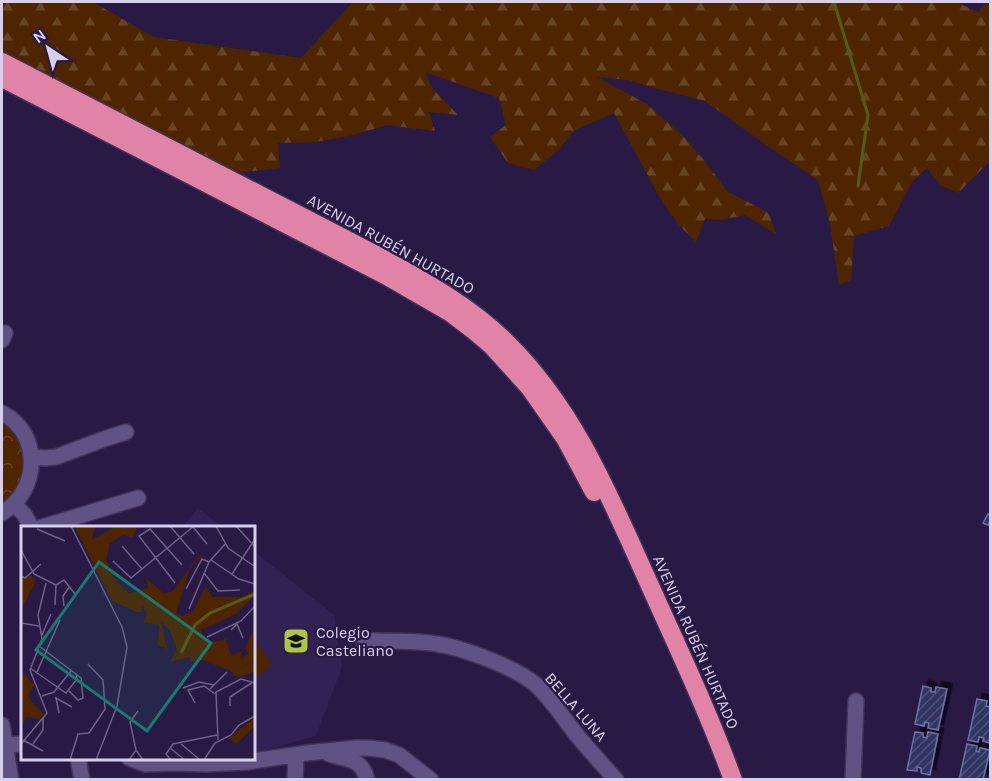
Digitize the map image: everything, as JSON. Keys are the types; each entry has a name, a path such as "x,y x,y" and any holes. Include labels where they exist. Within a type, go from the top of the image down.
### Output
{"highway":[{"name":"AVENIDA RUBÉN HURTADO","path":"2,62 407,272 469,310 508,344 560,405 594,462 705,708 733,780"},
{"name":"AVENIDA RUBÉN HURTADO","path":"2,78 405,286 451,313 501,356 540,400 585,473 694,711 721,780"}],"street":[{"path":"2,412 18,425 27,440 32,457 31,474 25,490 14,504 2,513"},
{"path":"32,457 56,457 126,432"},
{"path":"46,526 138,498"},
{"path":"14,504 24,514 31,526"},
{"name":"BELLA LUNA","path":"363,640 419,641 439,644 509,668 545,694 616,780"},
{"path":"853,780 856,701"},
{"path":"2,725 11,780"},
{"path":"6,745 21,744"},
{"path":"132,760 145,764 206,764 247,762 355,748 385,750 399,755 431,780"},
{"path":"324,752 359,763 367,780"},
{"path":"295,780 296,755"},
{"path":"78,760 82,780"},
{"path":"206,764 210,780"}],"shaded area":[{"path":"198,508 222,526 183,526"},
{"name":"Colegio Casteliano","path":"255,552 334,615 342,667 316,736 255,753"}],"green space":[{"path":"2,2 93,2 154,37 301,58 353,2 956,2 978,12 987,2 990,2 990,161 958,193 940,185 927,168 912,182 889,226 854,236 851,280 839,285 830,224 818,180 705,101 628,80 597,77 647,104 682,135 727,191 769,213 776,234 745,215 721,220 705,219 696,242 678,224 660,198 614,113 575,130 557,151 534,170 508,163 490,137 506,125 499,98 425,72 432,88 458,115 429,112 435,131 387,125 353,135 316,142 278,143 280,168 237,173 2,52"},
{"path":"2,417 25,446 24,481 2,508"},
{"path":"255,640 272,665 255,678"}],"building":[{"path":"988,514 990,525 983,523"},
{"path":"923,686 931,688 931,692 935,692 936,687 947,689 938,730 928,728 929,723 925,722 924,726 915,724"},
{"path":"977,699 987,701 986,706 990,707 990,743 979,737 978,742 968,740"},
{"path":"915,732 923,733 923,737 927,738 928,732 938,734 930,775 921,773 921,768 917,767 917,771 907,770"},
{"path":"967,744 977,746 976,751 979,752 980,748 990,750 983,780 959,780"}],"waterway":[{"path":"834,2 868,115 858,186"}],"place":[{"name":"Colegio Casteliano","path":"296,641"}]}
